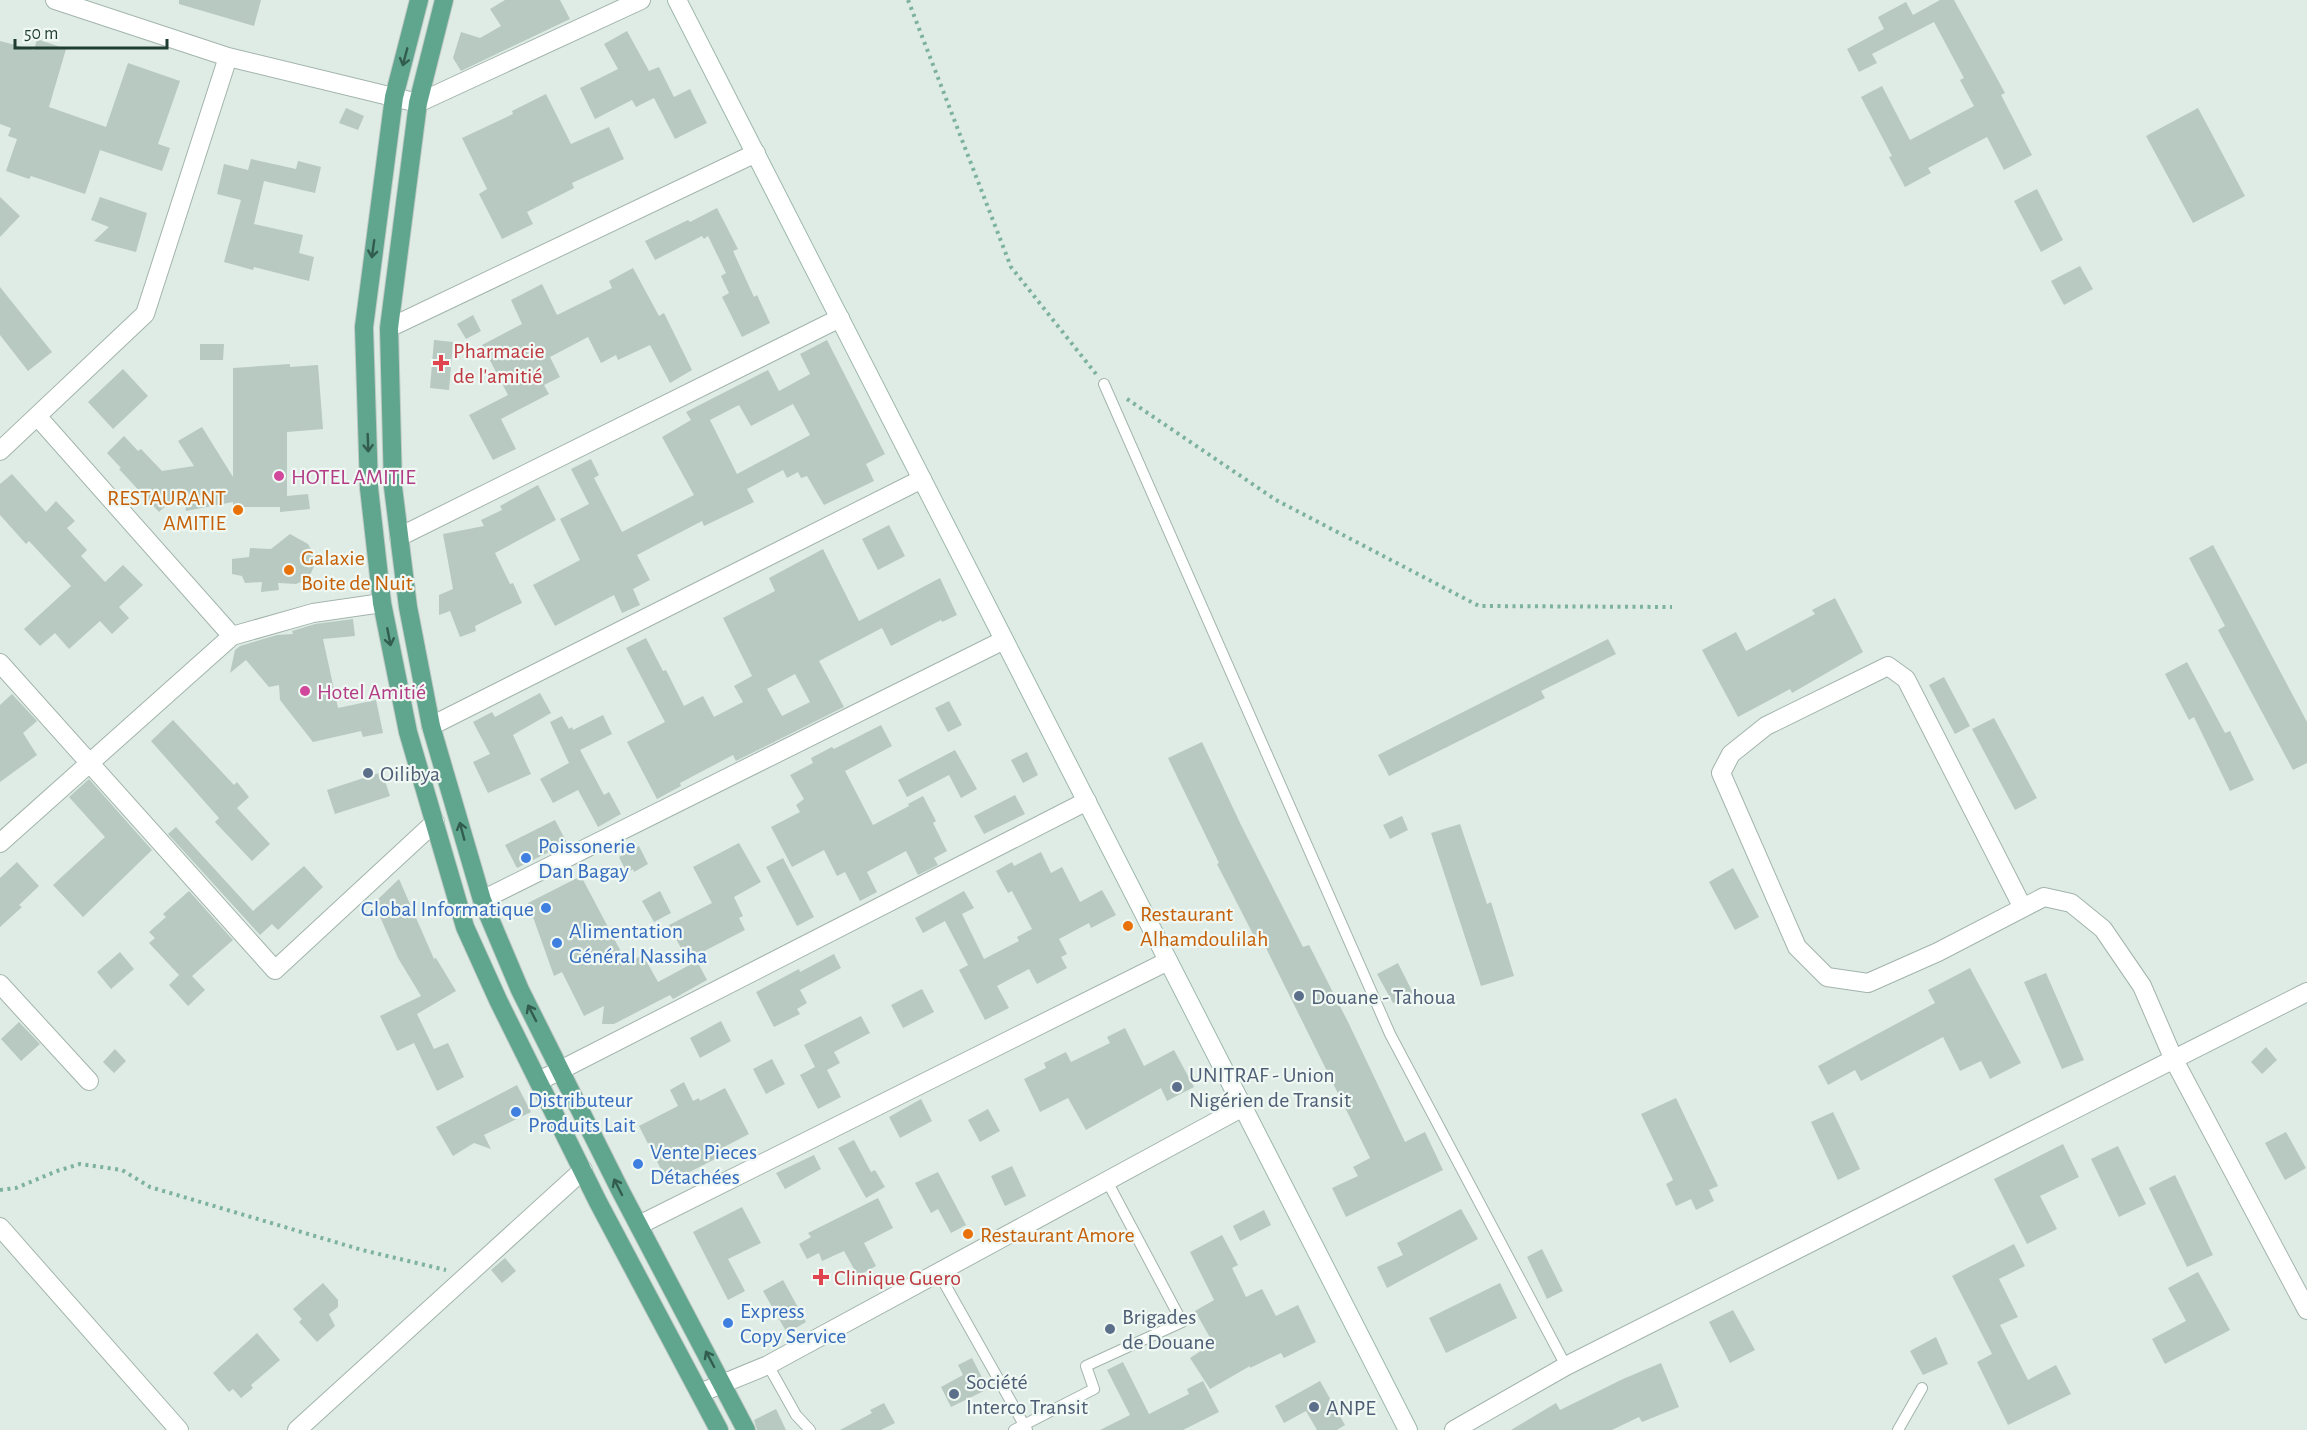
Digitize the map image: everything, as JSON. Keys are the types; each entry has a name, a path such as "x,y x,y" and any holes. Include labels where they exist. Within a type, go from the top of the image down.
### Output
{"main road":[{"path":"419,0 394,97 364,327 369,488 382,603 408,732 465,927 498,1000 583,1170 719,1430"},
{"path":"444,0 418,103 388,328 393,487 408,607 431,726 482,900 520,990 620,1190 746,1430"}],"street":[{"path":"56,0 228,57 418,103 640,0"},
{"path":"677,0 1407,1430"},
{"path":"0,451 145,314 228,57"},
{"path":"388,328 756,153"},
{"path":"399,537 840,318"},
{"path":"37,416 232,636"},
{"path":"431,726 922,479"},
{"path":"0,843 232,636 313,613 382,603"},
{"path":"482,900 1004,640"},
{"path":"0,663 275,970 435,822"},
{"path":"2023,908 1906,678 1888,666 1766,726 1731,754 1721,773 1797,947 1827,977 1868,983 1938,952 1991,924 2012,914 2044,897 2071,903 2103,929 2142,986 2174,1060 2307,1310"},
{"path":"539,1081 1087,801"},
{"path":"639,1225 1168,961"},
{"path":"0,984 88,1081"},
{"path":"1454,1430 1566,1366 2307,992"},
{"path":"700,1393 768,1365 1243,1107"},
{"path":"297,1430 583,1170"},
{"path":"0,1227 179,1430"}],"lane":[{"path":"1104,384 1390,1034 1566,1366"},
{"path":"938,1272 1022,1428 1094,1389 1086,1366 1182,1322 1107,1181"},
{"path":"768,1365 796,1415 810,1430"},
{"path":"1904,1428 1922,1389"}],"path":[{"path":"908,0 1011,267 1104,384 1276,500 1479,606 1672,607"},
{"path":"0,1190 16,1188 80,1164 122,1170 150,1187 362,1250 467,1275"}],"building":[{"path":"179,0 261,0 254,26 179,4"},
{"path":"505,0 560,0 570,19 461,71 453,58 461,32 480,38 501,26 490,9"},
{"path":"1940,0 1954,0 2005,93 2001,95 2032,155 2004,170 1987,137 1928,168 1931,173 1905,187 1889,157 1892,156 1861,97 1882,86 1910,140 1974,106 1960,80 1964,78 1934,22 1872,54 1877,63 1859,72 1847,49 1884,29 1878,17 1906,2 1913,15"},
{"path":"627,31 649,71 659,67 674,97 690,89 707,123 675,139 654,98 636,107 632,100 595,119 580,88 618,69 604,44"},
{"path":"37,39 66,49 49,107 106,127 128,63 180,81 158,144 170,148 162,171 100,150 85,194 31,176 29,179 6,171 17,139 8,136 11,128 0,124 0,41 34,50"},
{"path":"546,94 571,144 609,127 624,159 572,183 574,188 527,212 533,224 502,239 479,194 487,189 462,138 513,114 512,111"},
{"path":"346,108 364,116 358,130 339,123"},
{"path":"2198,108 2245,196 2193,223 2146,136"},
{"path":"251,159 296,169 298,161 321,167 315,193 264,181 254,224 303,235 299,253 314,257 309,281 224,262 241,200 217,194 224,164 248,170"},
{"path":"2037,189 2063,240 2041,252 2014,201"},
{"path":"0,197 20,216 0,237"},
{"path":"100,197 147,213 136,252 94,241 109,227 91,220"},
{"path":"717,208 738,249 733,251 754,297 757,295 770,323 742,337 722,297 729,293 721,276 726,273 708,236 704,239 702,236 655,260 645,241"},
{"path":"2080,266 2093,289 2064,305 2051,281"},
{"path":"633,268 659,316 664,313 692,370 670,383 650,345 618,360 616,355 601,363 588,337 550,357 560,377 544,385 549,394 501,419 516,449 493,460 469,415 508,395 482,345 522,324 511,300 542,284 557,315 612,288 609,281"},
{"path":"0,287 52,352 28,371 0,335"},
{"path":"473,315 481,331 466,339 457,324"},
{"path":"434,340 453,342 449,390 430,388"},
{"path":"827,340 885,454 866,464 874,481 824,505 807,476 801,478 798,472 787,478 783,470 747,489 754,502 704,526 702,521 637,555 650,580 633,589 640,605 622,613 614,595 555,626 533,585 580,560 560,519 589,504 571,469 591,459 599,475 594,478 622,532 694,495 662,437 691,420 686,412 768,370 779,391 810,374 800,354","holes":["793,404 810,435 737,474 710,420 739,405 751,426"]},
{"path":"200,344 224,344 223,360 200,360"},
{"path":"290,364 290,367 318,365 323,429 287,432 287,496 308,494 310,509 280,512 280,507 233,507 233,502 186,511 183,490 159,512 107,453 124,436 138,451 141,449 162,471 194,466 178,441 202,427 233,477 233,368"},
{"path":"123,369 148,396 113,429 88,402"},
{"path":"12,474 46,512 56,501 75,521 67,528 87,550 81,556 105,582 123,565 143,585 119,607 129,618 112,634 100,621 69,649 55,633 40,646 24,629 71,586 29,541 26,544 0,515 0,484"},
{"path":"538,485 556,520 495,553 522,603 475,626 476,631 460,637 450,611 439,615 439,595 453,589 443,534 484,526 481,520 502,510 500,506"},
{"path":"889,525 905,556 878,570 862,539"},
{"path":"290,534 308,544 314,555 315,564 305,580 296,584 278,583 279,590 261,592 262,582 245,583 242,576 232,574 232,559 249,557 250,548 271,549"},
{"path":"2213,545 2307,722 2307,763 2293,770 2218,630 2225,626 2189,558"},
{"path":"823,549 859,621 940,578 957,615 942,622 941,620 891,646 882,628 819,661 844,707 736,761 733,755 680,783 681,786 657,799 627,742 665,722 626,648 646,638 663,671 666,670 684,706 703,696 714,717 743,702 734,686 752,676 723,618 775,591 769,578","holes":["795,674 810,702 782,716 767,689"]},
{"path":"1835,598 1863,652 1792,693 1790,689 1738,717 1702,650 1736,632 1746,651 1815,614 1812,610"},
{"path":"353,619 355,636 323,639 338,708 376,700 383,733 363,737 361,731 313,742 280,700 279,685 269,687 246,660 230,673 235,650 240,646 277,635 293,634 292,631 315,624"},
{"path":"1608,639 1616,654 1541,691 1545,698 1389,776 1378,755"},
{"path":"2187,662 2225,733 2230,731 2254,780 2230,791 2194,717 2189,720 2165,674"},
{"path":"1944,677 1970,726 1955,734 1929,685"},
{"path":"540,693 551,713 513,735 531,774 488,793 473,762 490,754 473,722 492,712 495,717"},
{"path":"12,694 37,721 23,733 37,755 0,782 0,705"},
{"path":"949,701 962,725 948,732 935,708"},
{"path":"603,715 612,734 580,750 604,795 609,792 621,814 598,827 578,790 553,803 540,779 569,763 550,722 562,716 569,729 572,727 573,730"},
{"path":"1994,718 2037,798 2015,810 1972,729"},
{"path":"173,720 234,785 237,782 249,797 237,808 270,844 252,861 215,822 219,818 151,741"},
{"path":"881,725 892,746 845,771 873,825 923,796 936,821 933,823 947,851 934,858 938,865 918,875 906,851 867,872 877,892 860,901 845,872 837,876 824,850 792,867 771,827 800,812 796,805 804,799 790,775 813,763 811,758"},
{"path":"1202,742 1303,947 1309,945 1405,1142 1425,1132 1443,1170 1346,1217 1332,1188 1358,1176 1353,1167 1370,1158 1263,942 1258,944 1217,864 1219,863 1168,758"},
{"path":"955,750 977,789 961,798 949,775 907,797 898,780"},
{"path":"1027,752 1038,775 1023,783 1011,760"},
{"path":"382,772 390,796 335,814 327,790"},
{"path":"89,779 152,850 83,917 53,885 105,837 69,797"},
{"path":"1015,795 1025,814 984,834 974,816"},
{"path":"1402,816 1408,830 1390,839 1383,825"},
{"path":"555,820 567,843 517,868 505,845"},
{"path":"1460,824 1487,904 1491,902 1514,976 1481,986 1431,833"},
{"path":"176,827 253,911 304,866 323,887 278,930 272,924 260,935 168,834"},
{"path":"739,843 761,882 734,897 743,916 739,918 745,930 687,960 669,925 712,903 693,867"},
{"path":"639,846 648,864 634,872 633,869 627,873 619,857"},
{"path":"1041,852 1051,873 1062,867 1080,902 1102,890 1116,915 1091,928 1089,923 1059,939 1067,954 1061,957 1067,968 1037,984 1029,969 997,986 1009,1008 985,1020 959,970 968,965 945,921 923,933 915,918 964,891 974,908 962,914 984,959 1019,941 1017,937 1032,929 1012,891 1008,893 996,871 1012,862 1014,866"},
{"path":"783,858 814,917 797,926 766,867"},
{"path":"17,862 39,886 19,905 22,907 0,927 0,878"},
{"path":"1733,868 1759,917 1735,930 1709,882"},
{"path":"581,876 627,963 643,955 658,982 697,961 707,980 673,999 670,995 614,1024 602,1024 604,1006 584,1016 562,972 554,976 528,903"},
{"path":"399,879 434,959 436,958 456,991 417,1014 434,1049 448,1043 464,1077 437,1091 414,1043 397,1051 380,1016 421,996 398,958 374,903"},
{"path":"189,891 233,940 192,976 205,990 188,1006 169,985 179,975 149,943 155,938 149,932 166,917 163,914"},
{"path":"660,891 671,913 654,922 642,901"},
{"path":"120,952 134,969 111,989 97,972"},
{"path":"834,954 841,968 800,990 807,1003 797,1009 800,1014 774,1027 756,992 799,969 800,972"},
{"path":"1398,963 1413,993 1393,1003 1377,974"},
{"path":"1970,968 2021,1063 1990,1079 1981,1061 1960,1071 1943,1037 1861,1081 1855,1070 1828,1085 1818,1066 1935,1003 1928,990"},
{"path":"2046,973 2084,1060 2062,1069 2024,982"},
{"path":"922,989 934,1012 903,1028 891,1005"},
{"path":"861,1016 870,1033 834,1052 840,1063 827,1070 841,1097 818,1109 800,1075 815,1067 804,1045"},
{"path":"721,1021 731,1041 700,1058 690,1038"},
{"path":"19,1022 40,1044 21,1061 1,1039"},
{"path":"1125,1028 1144,1066 1174,1050 1194,1087 1167,1101 1161,1088 1086,1130 1068,1098 1040,1112 1024,1079 1046,1068 1044,1063 1066,1052 1071,1062 1110,1043 1107,1037"},
{"path":"2266,1047 2277,1060 2262,1074 2251,1062"},
{"path":"115,1049 126,1061 114,1073 103,1062"},
{"path":"772,1059 785,1084 766,1094 753,1069"},
{"path":"684,1082 693,1101 699,1098 700,1101 725,1088 749,1134 720,1149 723,1155 668,1183 639,1126 678,1106 670,1090"},
{"path":"517,1085 531,1112 484,1135 491,1149 474,1143 453,1156 436,1127"},
{"path":"1676,1098 1718,1186 1709,1190 1714,1201 1696,1210 1691,1199 1676,1206 1666,1184 1673,1180 1641,1114"},
{"path":"921,1099 932,1121 900,1138 889,1117"},
{"path":"988,1109 1000,1131 980,1142 968,1120"},
{"path":"1833,1112 1860,1169 1838,1180 1811,1122"},
{"path":"2286,1132 2306,1168 2285,1180 2265,1143"},
{"path":"854,1140 871,1172 875,1170 885,1187 866,1198 838,1148"},
{"path":"2063,1144 2079,1177 2040,1196 2057,1229 2027,1244 1994,1179"},
{"path":"2118,1146 2146,1204 2119,1217 2091,1159"},
{"path":"814,1155 821,1169 785,1189 776,1173"},
{"path":"1012,1166 1026,1196 1005,1206 991,1176"},
{"path":"938,1172 966,1225 951,1233 938,1209 931,1213 915,1183"},
{"path":"2175,1175 2213,1255 2187,1267 2149,1188"},
{"path":"878,1198 893,1228 864,1243 876,1266 858,1276 844,1251 822,1261 819,1253 807,1259 799,1244 811,1237 808,1233"},
{"path":"742,1207 761,1243 728,1259 745,1291 728,1300 693,1232"},
{"path":"1461,1209 1478,1239 1387,1288 1377,1267 1403,1255 1397,1243"},
{"path":"1264,1210 1271,1225 1240,1241 1233,1226"},
{"path":"1222,1235 1238,1265 1232,1268 1246,1297 1262,1289 1276,1316 1298,1305 1316,1342 1284,1358 1281,1353 1250,1368 1250,1366 1210,1389 1190,1358 1213,1343 1195,1311 1214,1300 1190,1252"},
{"path":"2014,1244 2025,1266 1999,1279 2018,1317 2000,1325 2028,1380 2056,1365 2071,1394 2008,1425 1977,1362 1992,1354 1952,1276"},
{"path":"1542,1249 1563,1291 1547,1299 1527,1257"},
{"path":"505,1258 516,1271 502,1283 491,1270"},
{"path":"2198,1272 2230,1330 2165,1364 2152,1339 2186,1321 2168,1288"},
{"path":"783,1280 806,1322 787,1333 763,1291"},
{"path":"323,1283 338,1300 338,1307 329,1314 335,1326 317,1342 299,1322 302,1319 293,1309"},
{"path":"1500,1283 1517,1318 1446,1353 1429,1318"},
{"path":"1733,1310 1755,1350 1730,1363 1709,1322"},
{"path":"257,1333 280,1360 251,1385 253,1388 241,1398 233,1389 229,1392 213,1373"},
{"path":"1936,1337 1948,1364 1923,1375 1910,1351"},
{"path":"972,1358 988,1389 951,1407 941,1387 963,1375 958,1365"},
{"path":"1123,1362 1149,1414 1189,1394 1187,1389 1203,1381 1219,1412 1183,1430 1100,1430 1130,1415 1107,1370"},
{"path":"1661,1363 1679,1407 1642,1422 1639,1417 1612,1430 1511,1430 1556,1403 1560,1410"},
{"path":"1320,1381 1345,1425 1337,1430 1317,1430 1306,1411 1284,1423 1275,1406"},
{"path":"884,1403 895,1423 881,1430 840,1430 872,1413 870,1410"},
{"path":"776,1409 786,1430 757,1430 754,1420"}],"place":[{"name":"Pharmacie de l'amitié","path":"441,363"},
{"name":"HOTEL AMITIE","path":"279,476"},
{"name":"RESTAURANT AMITIE","path":"238,510"},
{"name":"Galaxie Boite de Nuit","path":"289,570"},
{"name":"Hotel Amitié","path":"305,691"},
{"name":"Oilibya","path":"368,773"},
{"name":"Poissonerie Dan Bagay","path":"526,858"},
{"name":"Global Informatique","path":"546,908"},
{"name":"Restaurant Alhamdoulilah","path":"1128,926"},
{"name":"Alimentation Général Nassiha","path":"557,943"},
{"name":"Douane - Tahoua","path":"1299,996"},
{"name":"UNITRAF - Union Nigérien de Transit","path":"1177,1087"},
{"name":"Distributeur Produits Lait","path":"516,1112"},
{"name":"Vente Pieces Détachées","path":"638,1164"},
{"name":"Restaurant Amore","path":"968,1234"},
{"name":"Clinique Guero","path":"821,1277"},
{"name":"Express Copy Service","path":"728,1323"},
{"name":"Brigades de Douane","path":"1110,1329"},
{"name":"Société Interco Transit","path":"954,1394"},
{"name":"ANPE","path":"1314,1407"}]}
